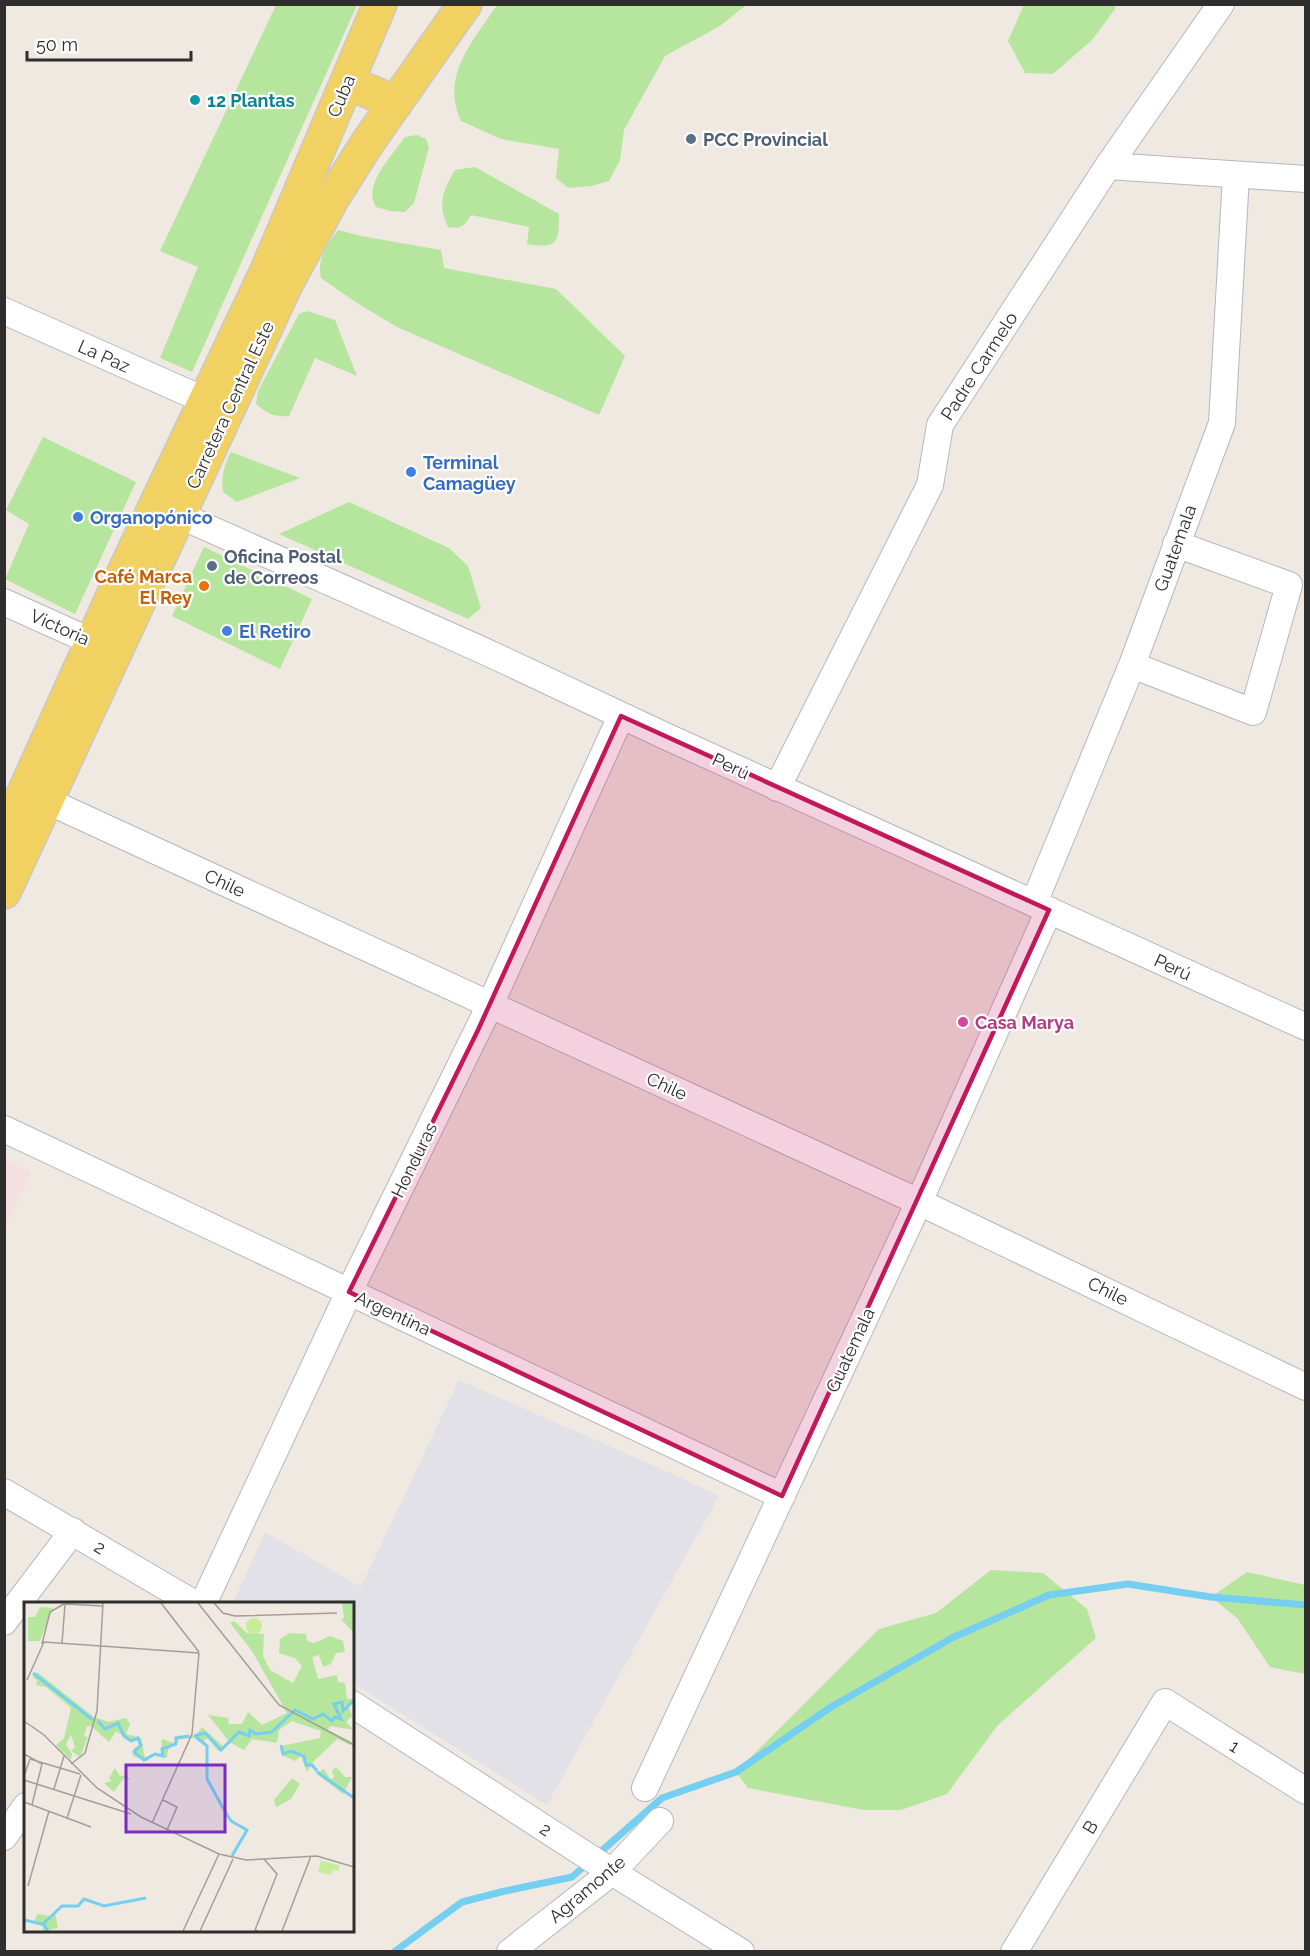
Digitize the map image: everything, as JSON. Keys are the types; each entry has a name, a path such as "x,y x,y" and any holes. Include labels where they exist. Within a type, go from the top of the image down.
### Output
{"main road":[{"name":"Cuba","path":"303,188 380,4"},
{"name":"Carretera Central Este","path":"4,892 37,796 105,648 180,516 286,284 332,199 368,142 465,4"},
{"path":"347,82 396,103"},
{"path":"329,124 368,142"},
{"name":"Carretera Central Este","path":"180,516 204,400 267,273 303,188"},
{"name":"Carretera Central Este","path":"4,837 37,796"}],"street":[{"name":"Padre Carmelo","path":"777,788 930,485 940,425 1108,166 1221,4"},
{"path":"1108,166 1305,179"},
{"name":"Guatemala","path":"645,1788 920,1202 1041,907 1222,423 1236,175"},
{"name":"La Paz","path":"4,311 204,400"},
{"name":"Perú","path":"180,516 482,650 777,788 1305,1027"},
{"path":"1132,665 1253,711 1289,585 1176,544"},
{"name":"Victoria","path":"4,602 105,648"},
{"name":"Honduras","path":"204,1602 349,1292 490,1005 621,716"},
{"name":"Chile","path":"37,796 920,1202 1305,1387"},
{"name":"Argentina","path":"4,1129 782,1496"},
{"name":"2","path":"4,1492 73,1531 178,1599"},
{"path":"4,1622 73,1531"},
{"name":"1","path":"1165,1701 1305,1791"},
{"name":"B","path":"1014,1952 1165,1701"},
{"name":"2","path":"354,1705 612,1872 741,1952"},
{"path":"4,1837 24,1809"},
{"name":"Agramonte","path":"510,1952 612,1872 660,1821"}],"highlighted area":[{"path":"621,716 1049,910 782,1496 349,1292 478,1030"}],"shaded area":[{"path":"5,1160 31,1172 5,1228"},
{"path":"459,1380 719,1496 547,1805 354,1684 354,1602 233,1602 265,1532 361,1587"}],"green space":[{"path":"1115,4 1115,9 1092,40 1053,74 1025,73 1008,41 1024,5"},
{"path":"276,5 357,5 192,372 160,358 198,267 160,251"},
{"path":"497,5 746,5 720,26 665,56 624,130 620,160 609,181 591,186 568,188 556,178 559,149 501,139 461,121 454,89 457,74 470,46"},
{"path":"417,135 426,139 429,147 414,203 405,212 376,207 373,189 380,171 405,137"},
{"path":"475,167 559,214 557,238 554,242 545,246 527,244 529,227 471,215 462,226 448,227 442,205 447,184 455,170"},
{"path":"338,230 441,250 444,268 556,289 625,356 599,415 397,327 321,278 321,258"},
{"path":"307,311 335,320 357,376 315,358 289,416 271,414 256,404 258,391 299,314"},
{"path":"43,437 136,482 75,614 5,579 29,524 6,510"},
{"path":"231,452 300,478 237,502 223,492 224,471"},
{"path":"349,502 449,548 468,566 481,608 468,619 279,534"},
{"path":"204,547 312,599 280,669 172,616"},
{"path":"991,1570 1043,1573 1087,1609 1096,1638 997,1726 947,1794 901,1810 864,1810 748,1788 736,1772 879,1629 936,1613"},
{"path":"1247,1572 1305,1585 1305,1674 1270,1667 1237,1618 1211,1597"}],"waterway":[{"path":"597,1855 662,1798 736,1772 831,1707 952,1638 1049,1595 1128,1584 1211,1597 1306,1605"},
{"path":"394,1952 462,1902 572,1877 589,1862"}],"place":[{"name":"12 Plantas","path":"195,100"},
{"name":"PCC Provincial","path":"691,139"},
{"name":"Terminal Camagüey","path":"411,472"},
{"name":"Organopónico","path":"78,517"},
{"name":"Oficina Postal de Correos","path":"212,566"},
{"name":"Café Marca El Rey","path":"204,586"},
{"name":"El Retiro","path":"227,631"},
{"name":"Casa Marya","path":"963,1022"}]}
